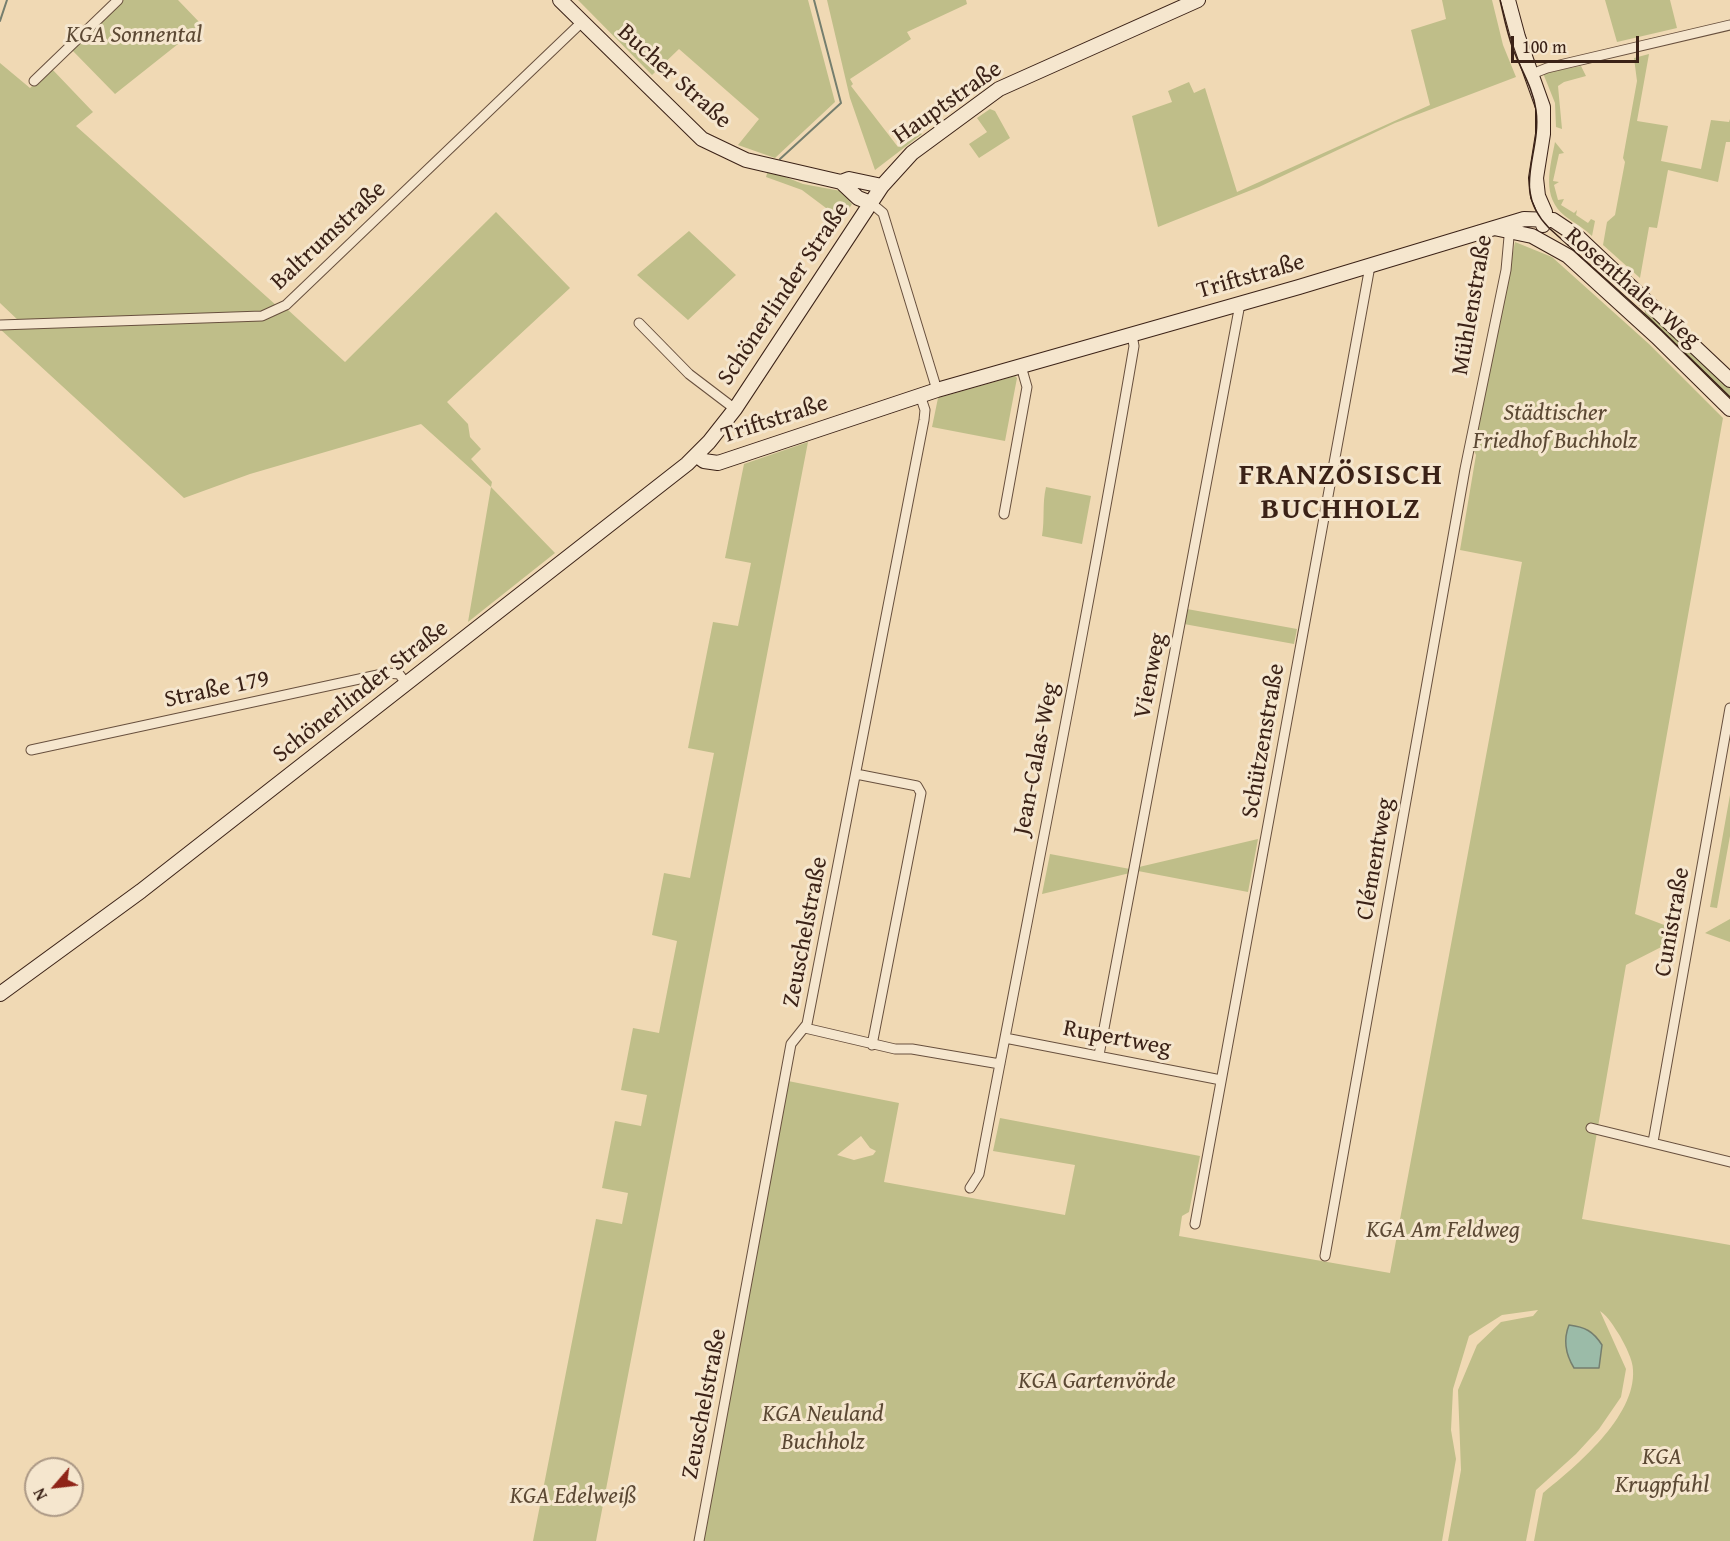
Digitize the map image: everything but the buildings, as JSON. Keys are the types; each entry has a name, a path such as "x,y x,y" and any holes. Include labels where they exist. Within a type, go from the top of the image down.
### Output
{"main road":[{"name":"Bucher Straße","path":"560,0 676,116 708,143 758,163 841,182 858,198 871,203"},
{"name":"Hauptstraße","path":"871,203 882,186 912,153 999,89 1198,0"},
{"path":"1508,0 1545,117 1536,178 1545,219"},
{"name":"Bucher Straße","path":"841,182 849,178 882,186"},
{"name":"Schönerlinder Straße","path":"0,994 100,922 407,684 696,455 735,409 871,203"},
{"name":"Triftstraße","path":"696,455 704,461 718,463 920,395 1240,304 1492,228 1545,219"},
{"name":"Mühlenstraße","path":"1525,233 1542,226 1545,219"},
{"name":"Rosenthaler Weg","path":"1545,219 1561,225 1587,244 1730,380"},
{"name":"Triftstraße","path":"1510,226 1525,233"},
{"name":"Rosenthaler Weg","path":"1525,233 1568,256 1658,337 1730,409"}],"street":[{"path":"34,81 118,0"},
{"name":"Baltrumstraße","path":"0,325 261,315 274,312 286,305 582,22"},
{"path":"1532,74 1548,68 1730,25"},
{"path":"871,203 883,213 937,390"},
{"name":"Mühlenstraße","path":"1465,469 1506,270 1510,226"},
{"name":"Schützenstraße","path":"1195,1224 1370,266"},
{"name":"Vienweg","path":"1100,1055 1240,304"},
{"name":"Schönerlinder Straße","path":"639,323 689,374 735,409"},
{"name":"Jean-Calas-Weg","path":"970,1188 979,1174 1005,1038 1114,463 1134,346 1132,335"},
{"path":"1004,513 1027,387 1021,366"},
{"name":"Zeuschelstraße","path":"699,1541 791,1044 805,1028 856,774 924,420 925,410 920,395"},
{"name":"Clémentweg","path":"1325,1256 1465,469"},
{"name":"Straße 179","path":"31,750 387,673 399,674 407,684"},
{"name":"Cunistraße","path":"1653,1142 1730,708"},
{"path":"856,774 917,786 921,793 872,1045"},
{"path":"805,1028 872,1045 1000,1064"},
{"name":"Rupertweg","path":"1005,1038 1221,1080"},
{"path":"1591,1128 1730,1162"}],"green space":[{"name":"KGA Sonnental","path":"122,0 178,0 202,25 115,94 71,49"},
{"path":"578,0 808,0 835,102 775,158 738,145 759,119 679,49 652,75"},
{"path":"827,0 966,0 967,4 907,32 911,39 850,79 853,84 851,86 898,147 919,131 922,134 875,170 850,98"},
{"path":"1442,0 1492,0 1503,45 1516,77 1395,123 1259,187 1158,227 1132,116 1172,102 1168,91 1189,82 1194,93 1205,88 1237,192 1430,105 1411,30 1446,19"},
{"path":"1605,0 1670,0 1677,28 1617,42"},
{"path":"1649,54 1637,121 1668,126 1661,161 1701,169 1711,120 1729,122 1730,119 1730,142 1726,142 1718,182 1668,170 1657,228 1649,227 1640,278 1603,245 1607,222 1615,215 1625,162 1623,158 1637,81 1634,58"},
{"path":"0,63 30,88 51,68 93,112 76,126 277,306 269,311 20,322 0,303"},
{"path":"1581,66 1586,76 1558,86 1562,129 1556,127 1555,103 1543,73"},
{"path":"990,109 995,111 1010,138 979,158 969,144 987,132 977,118"},
{"path":"1555,142 1564,153 1559,154 1553,181 1559,182 1554,185 1558,200 1564,199 1561,205 1574,213 1577,210 1576,215 1588,223 1591,219 1595,221 1592,236 1565,216 1553,200 1549,182"},
{"path":"768,170 803,184 841,191 852,204 842,220 802,190 766,177"},
{"path":"496,212 570,288 447,402 468,424 470,437 481,449 471,459 492,482 491,487 421,424 250,474 184,498 0,329 238,319 287,309 345,362"},
{"path":"689,231 736,275 688,320 637,275"},
{"path":"1515,242 1552,257 1649,344 1723,418 1635,914 1675,929 1673,941 1626,965 1582,1219 1730,1245 1730,1541 1534,1541 1543,1493 1601,1439 1625,1405 1631,1388 1632,1362 1620,1336 1600,1311 1626,1369 1621,1397 1599,1429 1576,1454 1536,1490 1526,1541 1448,1541 1461,1470 1458,1390 1477,1345 1501,1322 1533,1316 1538,1310 1502,1315 1469,1336 1453,1389 1451,1430 1456,1459 1442,1541 701,1541 788,1081 899,1103 884,1182 1065,1215 1075,1165 993,1151 1000,1118 1200,1156 1189,1212 1182,1216 1179,1236 1390,1273 1522,562 1460,550 1476,455 1474,451","holes":["861,1136 870,1148 876,1151 873,1155 854,1160 837,1155","1602,1345 1599,1368 1568,1358"]},
{"path":"1650,307 1730,383 1730,404 1640,317"},
{"path":"1015,376 1017,378 1005,441 932,427 938,398"},
{"name":"KGA Edelweiß","path":"808,442 596,1541 533,1541 596,1219 622,1224 628,1193 602,1188 615,1121 641,1126 647,1095 621,1090 633,1028 659,1033 677,941 652,935 664,873 690,878 714,753 688,748 713,622 738,626 751,563 725,558 744,464"},
{"path":"491,487 555,553 468,622"},
{"path":"1046,487 1091,496 1082,544 1042,536"},
{"path":"1187,609 1297,629 1294,644 1184,624"},
{"path":"1730,795 1730,836 1717,908 1710,907"},
{"path":"1258,839 1248,892 1138,871 1139,867"},
{"path":"1050,854 1130,869 1130,873 1042,894"},
{"path":"1730,919 1730,942 1705,933"}],"shaded area":[{"path":"1569,1325 1592,1333 1599,1340 1602,1345 1599,1368 1574,1368 1566,1347"}],"waterway":[{"path":"0,21 7,0"},
{"path":"780,159 841,103 814,0"}],"tram line":[{"path":"1500,0 1511,43 1530,87 1536,110 1537,126 1529,185 1531,199 1537,213 1549,228 1648,317 1730,397"}],"district":[{"name":"FRANZÖSISCH BUCHHOLZ","path":"1341,493"}],"park label":[{"name":"Städtischer Friedhof Buchholz","path":"1555,428"},
{"name":"KGA Am Feldweg","path":"1443,1231"},
{"name":"KGA Gartenvörde","path":"1097,1382"},
{"name":"KGA Neuland Buchholz","path":"823,1429"},
{"name":"KGA Krugpfuhl","path":"1662,1472"}]}
